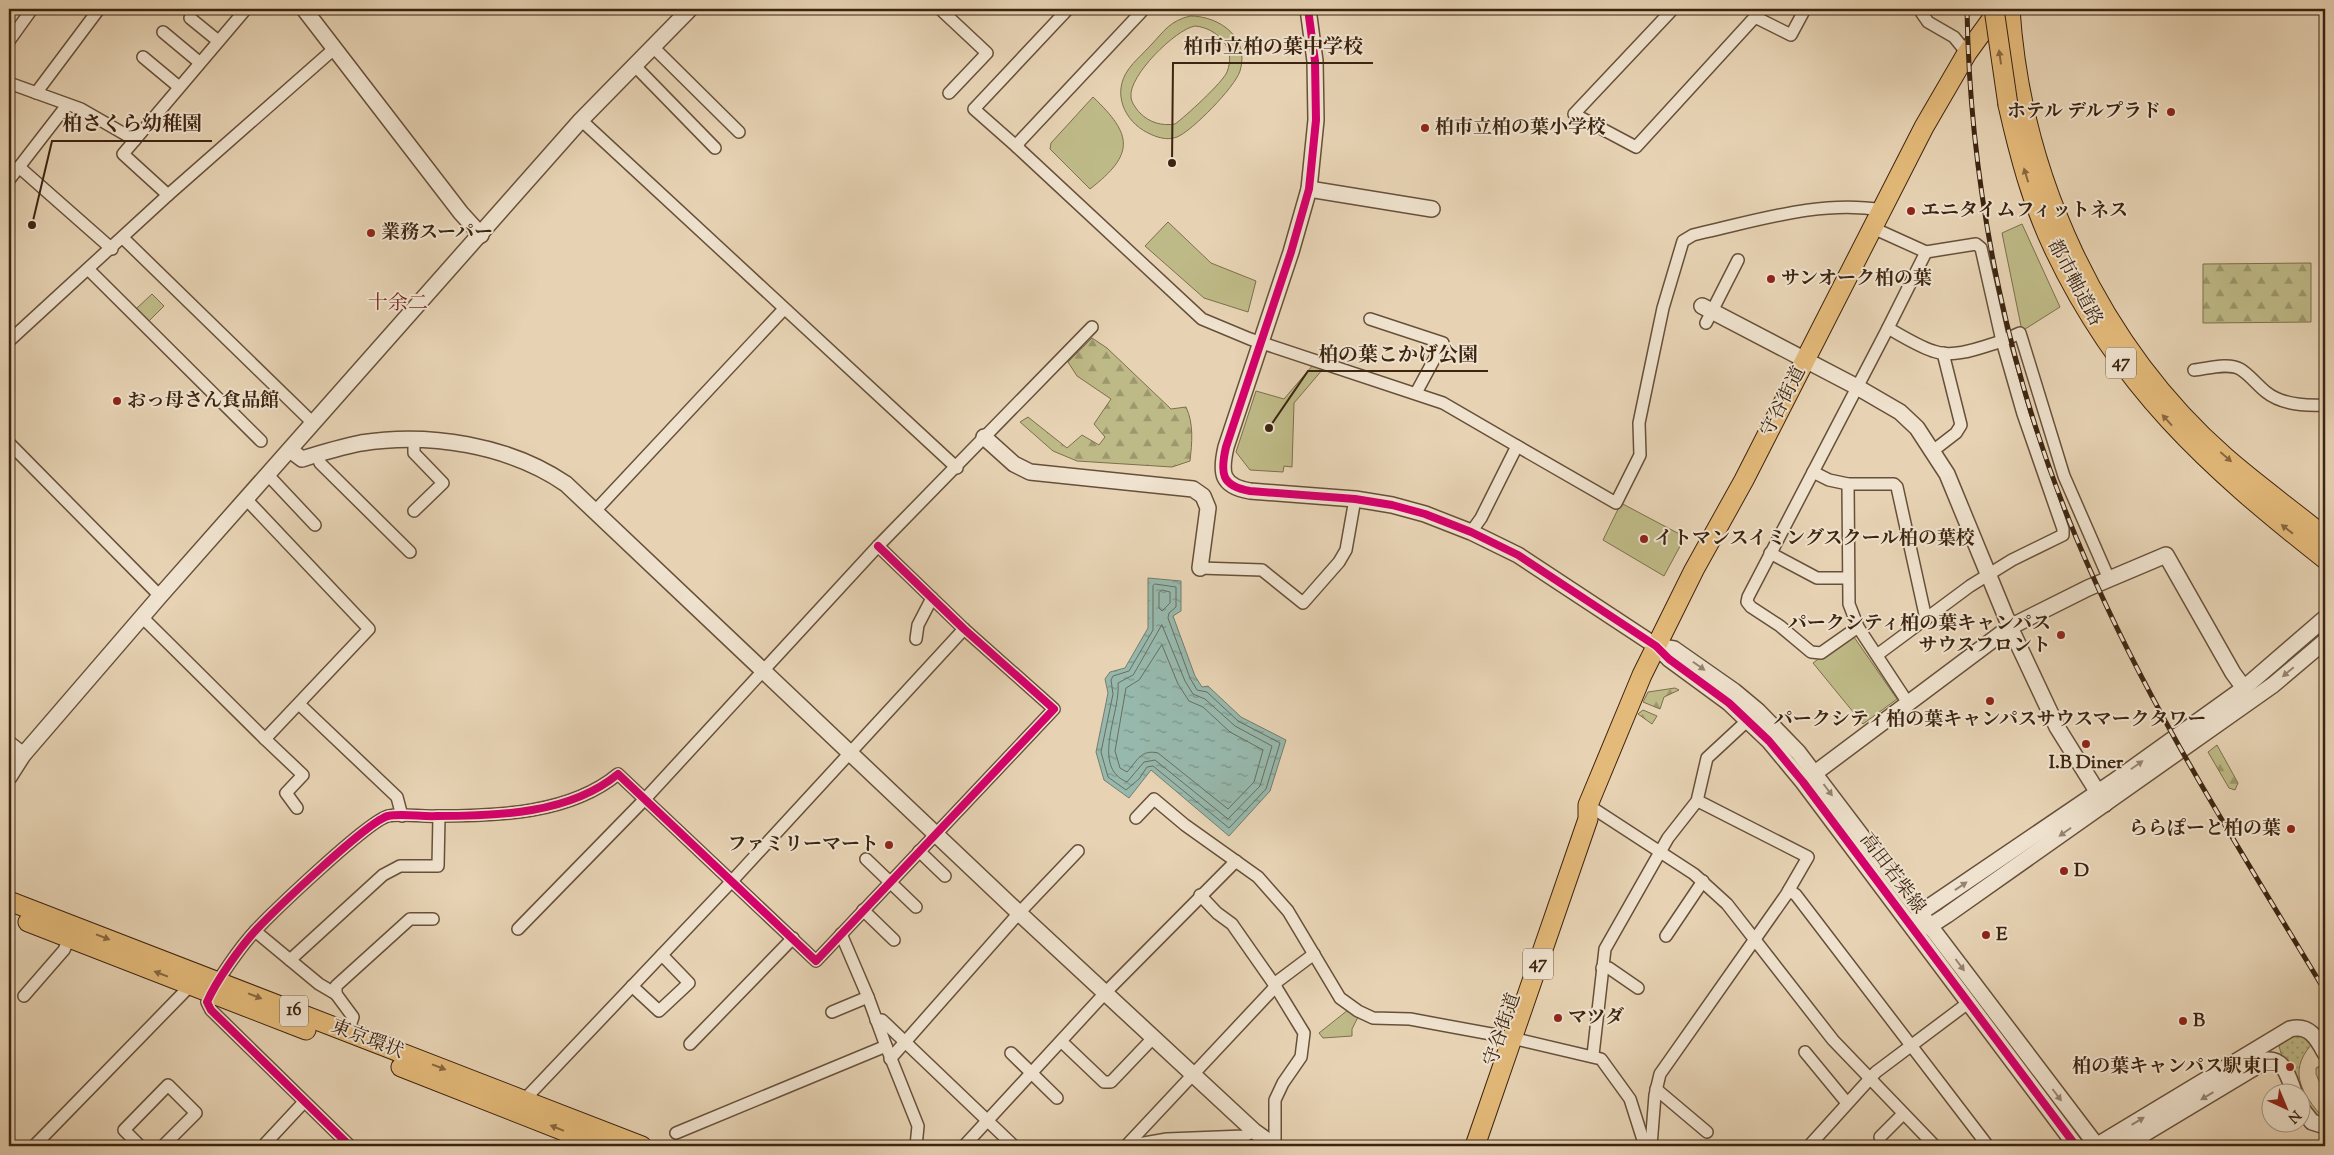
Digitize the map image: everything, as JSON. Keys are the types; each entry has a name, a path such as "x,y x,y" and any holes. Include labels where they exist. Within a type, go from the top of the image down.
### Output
{"main road":[{"name":"都市軸道路","path":"1994,9 2015,103 2031,189 2053,248 2085,309 2121,363 2158,410 2200,454 2260,508 2325,559"},
{"name":"守谷街道","path":"1463,1146 1507,1037 1588,819 1588,805 1616,733 1656,646 1924,127 1967,53 1999,9"},
{"name":"都市軸道路","path":"2010,9 2016,70 2015,103 2067,240 2100,302 2120,335 2154,380 2197,430 2224,457 2325,537"},
{"name":"東京環状","path":"9,901 72,932 191,985 215,987 348,1032 642,1146"},
{"name":"東京環状","path":"9,914 72,932 215,987 602,1146"},
{"name":"守谷街道","path":"1475,1146 1507,1037"}],"street":[{"path":"9,41 32,9"},
{"path":"36,93 99,9"},
{"path":"168,195 123,154 217,40 246,9"},
{"path":"304,9 461,213 481,235"},
{"path":"9,777 23,755 160,596 247,500 581,120 690,9"},
{"path":"940,9 987,53 949,92"},
{"path":"1068,9 974,109 1202,319 1261,343 1443,403 1616,503 1640,455 1639,424 1648,378 1663,308 1683,241 1699,233 1821,208 1852,205 1882,210"},
{"path":"1017,147 1020,141 1144,9"},
{"path":"1308,9 1315,61 1316,120 1308,189 1261,343 1226,448 1222,465 1227,481 1234,488 1250,491 1355,499 1425,514 1470,532 1518,555 1656,646"},
{"path":"1673,9 1574,114 1636,146 1755,17 1791,35 1804,9"},
{"path":"1919,9 1928,22 1954,38 1967,53"},
{"path":"190,18 217,40"},
{"path":"163,32 199,62"},
{"path":"653,47 739,132"},
{"path":"9,342 112,249 168,195 335,48"},
{"path":"143,57 179,87"},
{"path":"634,65 715,148"},
{"path":"9,83 67,106 81,109 134,140"},
{"path":"9,180 67,106"},
{"path":"581,120 957,468"},
{"path":"19,167 112,249"},
{"path":"1308,189 1432,209"},
{"path":"1872,228 1926,252 1976,244 1982,248 2002,341 2023,414 2063,529 2063,535 1989,574 1951,599 1876,655"},
{"path":"123,238 313,423"},
{"path":"1858,627 1821,653 1811,652 1747,602 1770,552 1926,252"},
{"path":"1738,260 1707,314 1857,386 1900,412 1917,428 1934,450 1948,474 2010,627 2057,727 2101,798"},
{"path":"89,270 261,441"},
{"path":"595,511 784,309"},
{"path":"1370,319 1442,343 1416,393"},
{"path":"518,929 645,799 764,672 878,546 957,468 984,437 1092,327"},
{"path":"1888,328 1934,352 1943,353 1963,352 2002,341 2020,333 2064,476 2109,579"},
{"path":"1934,450 1956,433 1961,425 1943,353"},
{"path":"2194,370 2229,366 2239,368 2268,394 2287,402 2306,406 2325,405"},
{"path":"984,437 1014,464 1030,472 1193,489 1203,496 1208,508 1200,568 1262,570 1303,602 1339,562 1346,550 1355,499"},
{"path":"290,450 302,459 361,443 414,440 470,446 519,460 553,475 595,511 936,832 1019,913 1254,1131 1275,1146"},
{"path":"414,440 414,453 443,483 414,511"},
{"path":"9,443 160,596"},
{"path":"1470,532 1481,518 1517,446"},
{"path":"317,454 320,463 410,552"},
{"path":"1813,472 1848,484 1890,482 1897,487 1926,619"},
{"path":"268,476 314,525"},
{"path":"1848,484 1849,604 1858,627 1908,703"},
{"path":"247,500 369,629 265,739"},
{"path":"350,1146 211,1010 207,1002 215,987 255,931 366,829 387,816 439,816 519,812 581,798 603,787 618,774 816,960 1054,709 964,629 878,546"},
{"path":"1770,552 1817,578 1848,578"},
{"path":"1815,773 2010,627 2109,579 2166,555 2233,673 2244,688"},
{"path":"916,639 918,625 932,598"},
{"path":"142,617 303,775 286,793 297,808"},
{"path":"1912,929 1930,926 2101,798 2244,688 2325,618"},
{"path":"524,1099 662,956 964,629"},
{"path":"1912,929 1920,914 2273,685 2325,641"},
{"name":"高田若柴線","path":"1656,646 1668,659 1729,703 1748,720 1803,782 2076,1146"},
{"name":"高田若柴線","path":"1656,646 1674,648 1734,691 1779,732 1815,773 2096,1146"},
{"path":"298,704 397,797 402,816"},
{"path":"1593,1056 1605,948 1660,852 1697,801 1707,758 1748,720"},
{"path":"9,744 23,755"},
{"path":"1136,818 1154,799 1185,825 1258,877 1288,911 1340,998 1358,1011 1373,1018 1410,1019 1507,1037 1601,1059 1630,1099 1645,1146"},
{"path":"1651,1146 1656,1089 1660,1074 1789,890 1808,857 1700,802"},
{"path":"1588,805 1703,881 1727,904 1833,1040 1935,1146"},
{"path":"290,960 383,875 400,866 438,866 439,816"},
{"path":"919,851 946,876"},
{"path":"890,1059 1019,913 1078,851"},
{"path":"866,858 916,906"},
{"path":"964,1146 1062,1042 1106,992 1200,895 1236,861"},
{"path":"1666,936 1703,881"},
{"path":"1789,890 1796,895 1988,1146"},
{"path":"1200,895 1217,913 1232,924 1275,985 1304,1033 1301,1057 1283,1083 1275,1100 1275,1146"},
{"path":"863,910 894,940"},
{"path":"336,994 336,986 410,919 433,919"},
{"path":"255,931 319,984 336,994 353,1017 348,1032"},
{"path":"24,996 64,950 72,932"},
{"path":"841,934 868,997 890,1059 918,1126 916,1146"},
{"path":"690,1044 793,938"},
{"path":"1126,1146 1275,985 1314,954"},
{"path":"632,986 659,1011 689,983 662,956"},
{"path":"1602,968 1609,968 1638,988"},
{"path":"34,1146 191,985"},
{"path":"832,1012 868,997"},
{"path":"1809,1146 1869,1079 1968,1003"},
{"path":"876,1020 882,1020 1014,1146"},
{"path":"2096,1146 2277,1036 2299,1027 2306,1029 2316,1038 2325,1053"},
{"path":"2277,1036 2275,1049 2279,1063 2286,1072 2290,1082"},
{"path":"1062,1042 1104,1082 1111,1082 1154,1037"},
{"path":"676,1134 886,1046"},
{"path":"1805,1052 1847,1102"},
{"path":"1011,1053 1057,1098"},
{"path":"2124,1146 2263,1062 2271,1060 2279,1063"},
{"path":"140,1146 124,1130 168,1085 196,1113 163,1146"},
{"path":"1656,1089 1707,1132"},
{"path":"263,1146 304,1102"},
{"path":"1880,1137 1903,1114"},
{"path":"2312,1122 2325,1126"},
{"path":"1126,1146 1167,1139 1244,1136 1254,1131"}],"green space":[{"path":"1190,16 1212,20 1230,31 1241,48 1240,71 1222,97 1202,118 1177,137 1162,138 1148,133 1132,121 1123,106 1121,88 1123,79 1133,63 1168,27","holes":["1195,26 1217,35 1227,47 1229,63 1224,77 1195,107 1175,124 1165,125 1148,119 1137,110 1131,99 1132,88 1137,77 1155,55 1177,35"]},
{"path":"1093,97 1116,122 1123,144 1121,155 1115,165 1105,177 1090,189 1050,149 1051,143"},
{"path":"1168,222 1211,263 1256,281 1248,312 1204,298 1145,246"},
{"path":"2022,224 2060,307 2022,331 2002,233"},
{"path":"2311,263 2311,322 2203,323 2203,264"},
{"path":"152,294 164,306 148,322 136,309"},
{"path":"1092,338 1107,348 1171,409 1186,407 1189,413 1192,440 1190,461 1172,467 1077,461 1053,451 1020,422 1028,417 1067,448 1082,435 1099,445 1105,437 1094,424 1111,399 1077,376 1068,362"},
{"path":"1313,365 1323,369 1294,403 1292,467 1284,466 1283,472 1250,470 1236,452 1256,391 1284,399"},
{"name":"イトマンスイミングスクール柏の葉校","path":"1621,503 1685,537 1664,576 1603,540"},
{"path":"1849,636 1854,637 1897,699 1863,724 1813,663"},
{"path":"1675,688 1679,690 1664,697 1660,709 1643,702 1648,692"},
{"path":"1643,710 1657,716 1652,724 1638,714"},
{"path":"2217,745 2238,783 2235,790 2229,788 2208,752"},
{"path":"1348,1010 1358,1017 1352,1029 1352,1036 1323,1038 1319,1033"},
{"path":"2290,1037 2305,1037 2311,1045 2300,1065 2300,1082 2297,1082 2291,1065 2282,1057 2279,1046"},
{"path":"2321,1065 2325,1068 2325,1095 2316,1074 2316,1068"},
{"path":"2312,1104 2323,1118 2317,1118 2312,1112"}],"water":[{"path":"1148,578 1181,581 1181,611 1173,616 1195,676 1202,687 1208,686 1241,717 1286,740 1270,791 1229,836 1151,770 1129,798 1104,780 1096,752 1108,693 1105,679 1110,672 1125,668 1148,628"}],"railway":[{"path":"1967,9 1976,151 1986,222 2016,362 2060,497 2112,619 2140,673 2199,781 2325,991"}],"cycle path":[{"path":"1308,9 1315,61 1316,120 1309,189 1291,252 1226,447 1223,471 1228,482 1240,489 1250,491 1355,499 1392,505 1425,514 1471,532 1518,555 1656,646 1669,659 1729,703 1769,741 1803,782 2076,1146"},
{"path":"350,1146 211,1010 207,1002 229,964 256,930 342,849 377,822 394,815 484,815 532,810 578,797 599,787 618,774 816,961 1054,709 964,629 878,546"}],"place":[{"name":"ホテル デルプラド","path":"2171,112"},
{"name":"柏市立柏の葉小学校","path":"1425,128"},
{"name":"柏市立柏の葉中学校","path":"1172,163"},
{"name":"エニタイムフィットネス","path":"1911,211"},
{"name":"柏さくら幼稚園","path":"32,225"},
{"name":"業務スーパー","path":"371,233"},
{"name":"サンオーク柏の葉","path":"1771,279"},
{"name":"おっ母さん食品館","path":"117,401"},
{"name":"柏の葉こかげ公園","path":"1269,428"},
{"name":"イトマンスイミングスクール柏の葉校","path":"1644,539"},
{"name":"パークシティ柏の葉キャンパス サウスフロント","path":"2061,635"},
{"name":"パークシティ柏の葉キャンパスサウスマークタワー","path":"1990,701"},
{"name":"I.B Diner","path":"2086,744"},
{"name":"ららぽーと柏の葉","path":"2291,829"},
{"name":"ファミリーマート","path":"889,845"},
{"name":"D","path":"2064,871"},
{"name":"E","path":"1986,935"},
{"name":"マツダ","path":"1558,1018"},
{"name":"B","path":"2183,1021"},
{"name":"柏の葉キャンパス駅東口","path":"2290,1067"}],"district":[{"name":"十余二","path":"398,304"}]}
